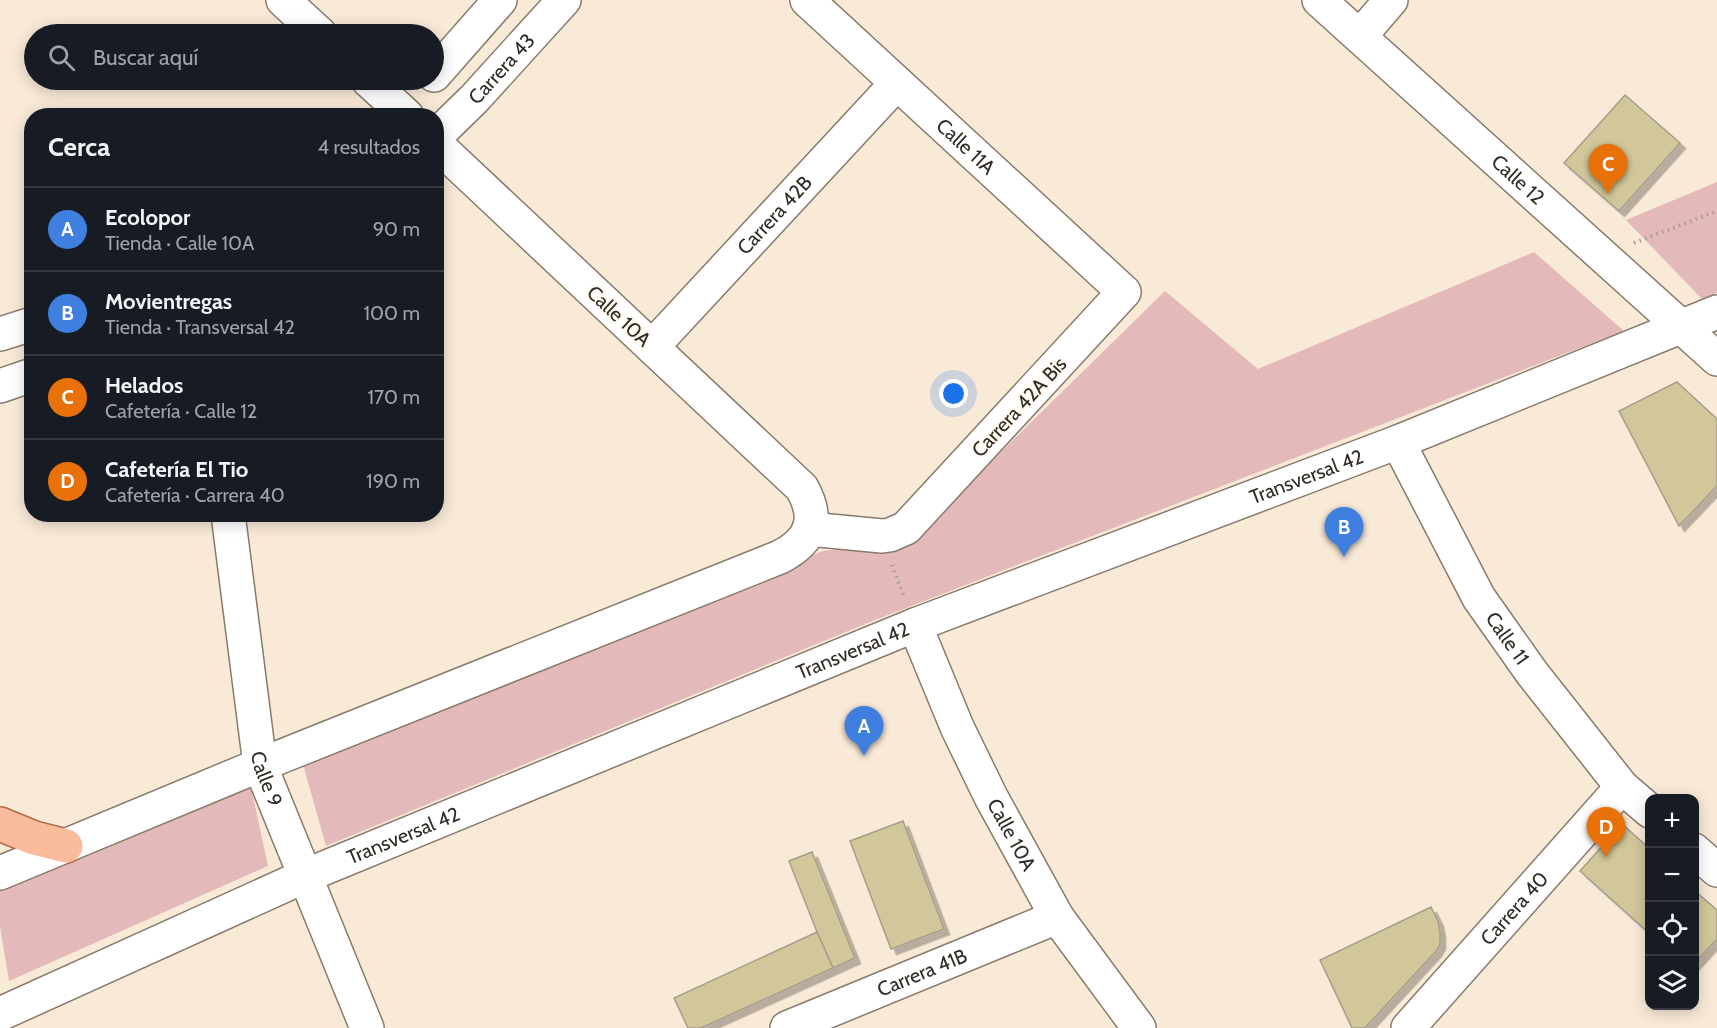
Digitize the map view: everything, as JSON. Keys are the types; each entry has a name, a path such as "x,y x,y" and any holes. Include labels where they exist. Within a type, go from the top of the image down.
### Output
{"main road":[{"path":"0,824 34,838 66,846"}],"street":[{"path":"283,0 309,24"},
{"path":"444,64 500,0"},
{"name":"Carrera 43","path":"444,128 474,99 564,0"},
{"name":"Calle 11A","path":"807,0 1125,292"},
{"name":"Calle 12","path":"1319,0 1717,359"},
{"path":"1359,36 1391,0"},
{"name":"Carrera 42B","path":"652,347 897,83"},
{"path":"378,90 395,108"},
{"path":"404,108 420,90"},
{"name":"Calle 10A","path":"444,152 802,488 809,501 812,516 809,529"},
{"name":"Carrera 42A Bis","path":"882,536 899,532 913,522 1125,292"},
{"name":"Transversal 42","path":"0,1014 305,876 915,625 1398,442 1717,312"},
{"path":"0,334 24,326"},
{"path":"0,386 24,378"},
{"name":"Calle 11","path":"1398,442 1479,598 1532,673 1622,788 1645,807"},
{"name":"Calle 9","path":"229,522 260,765 367,1028"},
{"path":"0,873 260,765 780,557 796,549 804,540 809,529 882,536"},
{"name":"Calle 10A","path":"915,625 957,727 991,796 1057,917 1139,1028"},
{"name":"Carrera 40","path":"1408,1028 1622,788"},
{"path":"1699,854 1717,870"},
{"name":"Carrera 41B","path":"787,1028 1057,917"}],"path":[{"path":"1602,255 1717,211"},
{"path":"882,536 915,625"}],"shaded area":[{"path":"1717,182 1717,293 1702,299 1626,220"},
{"path":"1534,252 1624,331 875,620 326,846 302,761 823,551 910,541 1165,291 1258,369"},
{"path":"250,783 268,866 9,981 0,927 0,890"}],"building":[{"path":"1625,95 1680,143 1619,211 1564,163"},
{"path":"1677,382 1717,419 1717,486 1679,526 1619,411"},
{"path":"903,821 944,929 891,949 850,841"},
{"path":"1622,824 1645,845 1645,930 1580,871"},
{"path":"812,852 855,958 833,968 789,861"},
{"path":"1699,894 1717,910 1717,939 1699,959"},
{"path":"1431,907 1438,921 1440,932 1440,944 1436,951 1365,1028 1352,1028 1320,960"},
{"path":"817,932 833,968 701,1028 688,1028 674,998"}],"place":[{"name":"Helados","path":"1608,194"},
{"name":"Movientregas","path":"1344,557"},
{"name":"Ecolopor","path":"864,756"},
{"name":"Cafetería El Tio","path":"1606,857"}]}
